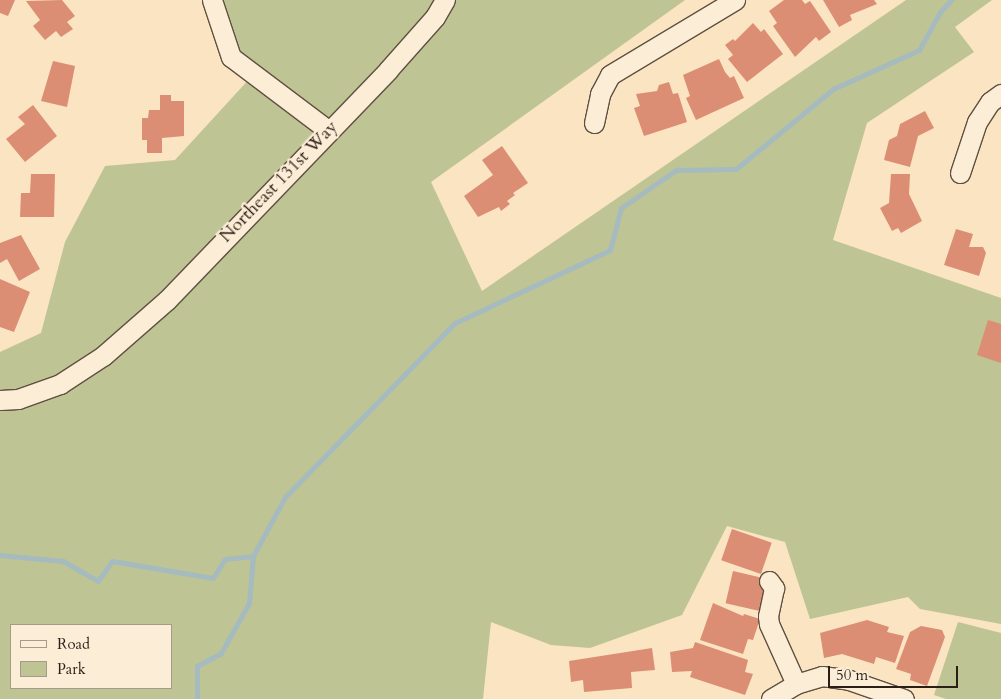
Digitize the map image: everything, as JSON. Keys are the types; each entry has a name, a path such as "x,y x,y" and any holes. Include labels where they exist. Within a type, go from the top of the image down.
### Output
{"street":[{"path":"212,0 231,57 252,76 328,130"},
{"name":"Northeast 131st Way","path":"0,400 18,399 60,384 103,356 167,300 328,130 388,70 445,0"},
{"path":"594,123 600,94 610,75 736,0"},
{"path":"960,173 978,122 990,102 1001,94"},
{"path":"769,581 774,590 768,616 769,624 796,684"},
{"path":"771,699 796,684 822,676 848,680 904,699"}],"green space":[{"path":"224,0 685,0 431,182 482,291 906,0 992,0 955,27 974,52 867,123 833,240 1001,298 1001,624 920,609 908,597 810,619 785,542 727,526 682,615 590,648 551,645 491,622 483,699 0,699 0,352 41,333 65,242 105,166 175,160 252,76 221,33"},
{"path":"958,622 1001,633 1001,699 946,699 934,695"}],"building":[{"path":"0,0 15,0 8,16 0,13"},
{"path":"62,0 75,16 67,22 73,29 61,37 56,31 45,40 33,26 40,20 26,1"},
{"path":"784,0 802,0 805,4 810,1 831,32 819,41 816,37 795,57 773,26 777,23 769,11"},
{"path":"823,0 874,0 877,4 850,15 852,20 839,27"},
{"path":"753,23 761,32 764,29 783,54 747,82 728,59 733,55 725,45 733,39 735,41"},
{"path":"719,59 730,78 734,76 744,98 696,120 686,98 690,96 683,75"},
{"path":"53,61 75,66 67,107 41,101"},
{"path":"669,82 673,94 678,93 687,122 644,136 634,108 640,106 636,94 657,91 659,85"},
{"path":"160,95 171,95 171,101 184,101 184,136 162,138 162,153 147,153 147,140 142,140 142,118 148,118 149,110 160,110"},
{"path":"33,105 57,136 25,162 6,139 25,124 18,117"},
{"path":"925,111 934,128 918,136 910,167 884,160 889,140 897,136 900,124"},
{"path":"502,146 528,183 513,193 515,195 507,201 510,204 501,211 499,207 478,217 464,196 493,175 482,160"},
{"path":"31,174 55,174 54,217 20,217 21,193 30,193"},
{"path":"891,174 910,174 909,194 922,221 901,233 898,228 892,231 880,208 889,203"},
{"path":"956,229 973,234 969,247 983,247 986,253 979,276 944,265"},
{"path":"21,235 40,269 19,281 7,259 0,263 0,243"},
{"path":"0,279 30,292 14,332 0,327"},
{"path":"988,320 1001,324 1001,363 977,355"},
{"path":"732,529 772,543 761,574 721,560"},
{"path":"733,571 767,579 760,611 726,603"},
{"path":"713,603 743,616 744,614 760,619 753,640 748,639 743,654 700,640"},
{"path":"867,620 889,627 887,632 904,636 895,663 876,657 874,664 842,654 824,658 820,633"},
{"path":"921,626 942,630 945,637 927,686 910,680 911,674 896,669 910,632"},
{"path":"695,642 748,660 745,672 753,674 745,695 690,677 692,671 672,672 670,652 693,648"},
{"path":"652,648 655,670 631,672 632,688 584,692 583,680 571,682 569,661"}],"waterway":[{"path":"197,699 197,666 221,653 249,603 253,556 285,497 455,323 610,250 621,208 676,170 736,169 833,89 919,50 940,12 951,0"},
{"path":"0,555 63,561 98,581 112,561 213,578 225,559 253,556"}]}
